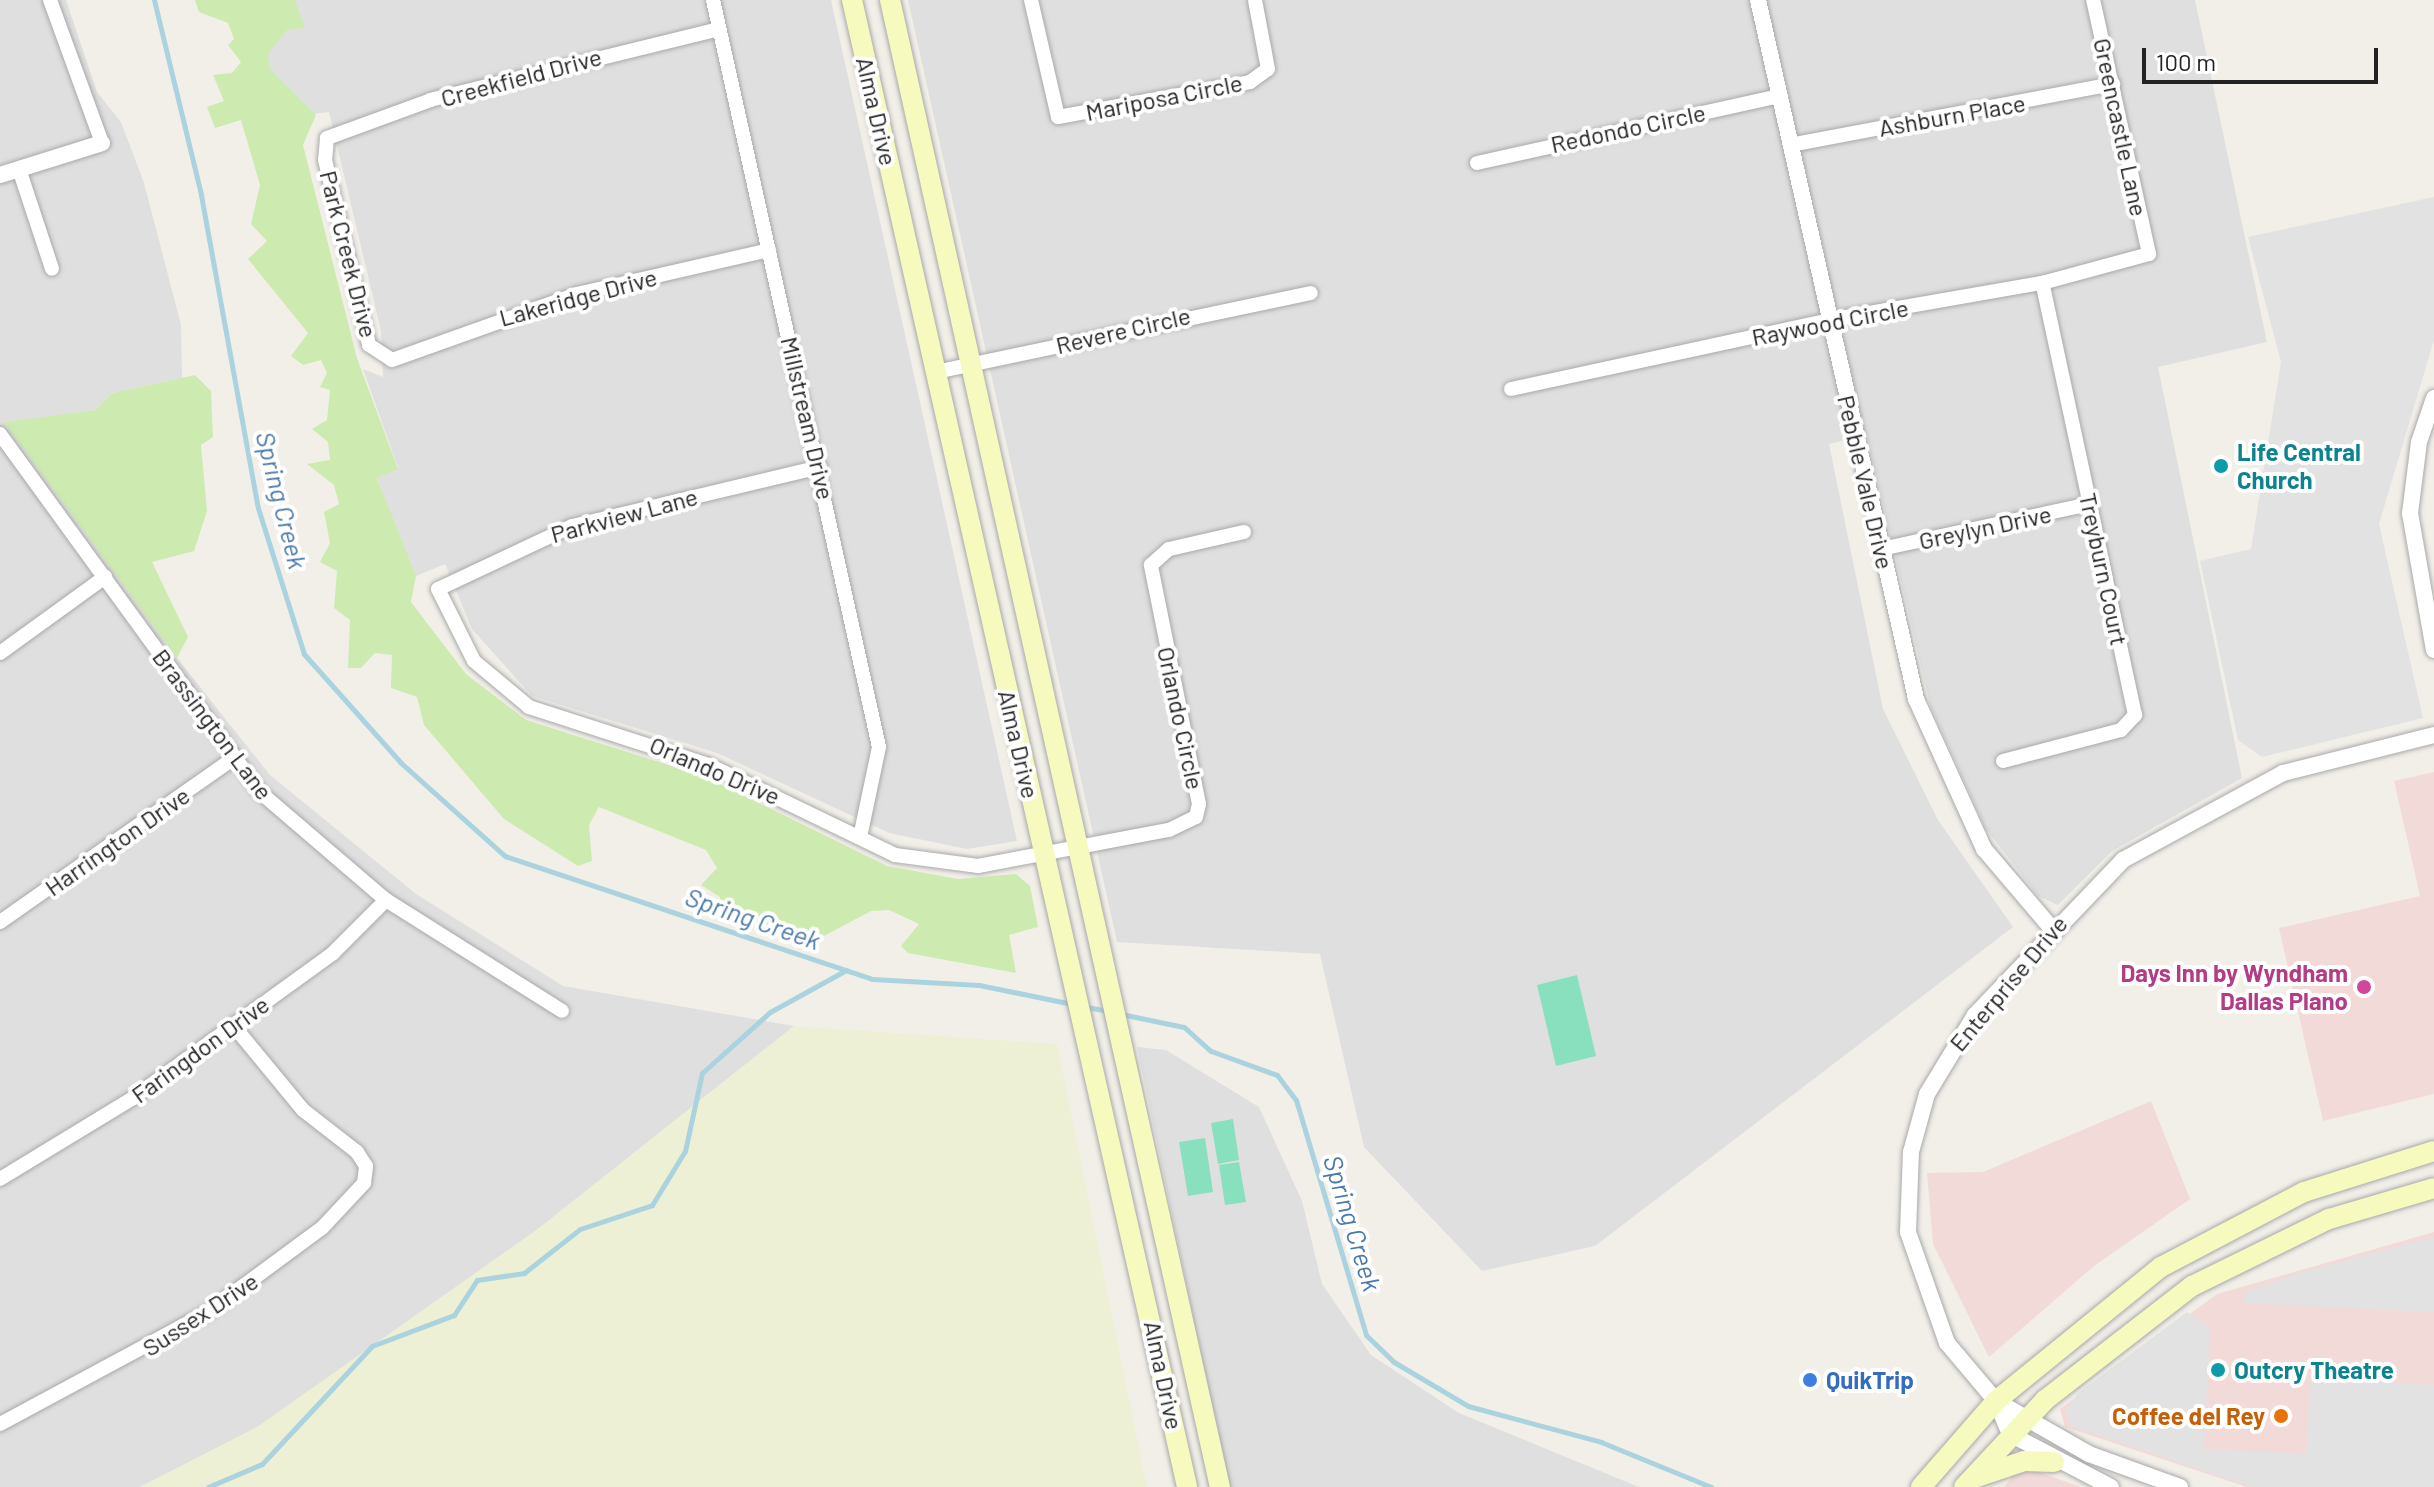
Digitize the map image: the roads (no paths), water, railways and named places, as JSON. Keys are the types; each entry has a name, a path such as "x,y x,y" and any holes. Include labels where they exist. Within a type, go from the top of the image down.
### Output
{"main road":[{"name":"Alma Drive","path":"852,0 1086,1050 1132,1231 1187,1487"},
{"name":"Alma Drive","path":"890,0 975,363 1101,960 1163,1223 1220,1487"},
{"path":"1921,1487 1996,1401 2135,1285 2215,1235 2337,1179 2434,1151"},
{"path":"1967,1483 2027,1415 2109,1344 2224,1268 2329,1219 2434,1188"},
{"path":"1132,1231 1163,1223"},
{"path":"1967,1483 2024,1461 2054,1462"}],"street":[{"path":"0,175 102,143 50,0"},
{"name":"Millstream Drive","path":"713,0 820,467 879,747 860,837"},
{"name":"Mariposa Circle","path":"1031,0 1058,117 1250,82 1268,69 1255,0"},
{"name":"Pebble Vale Drive","path":"1758,0 1916,699 1941,765 1998,869 2052,929"},
{"name":"Greencastle Lane","path":"2093,0 2149,254"},
{"name":"Creekfield Drive","path":"327,138 539,68 719,29"},
{"name":"Ashburn Place","path":"1790,145 2113,84"},
{"name":"Redondo Circle","path":"1477,163 1779,96"},
{"name":"Park Creek Drive","path":"327,138 325,160 369,345 392,360"},
{"path":"19,169 52,269"},
{"name":"Lakeridge Drive","path":"392,360 577,294 769,250"},
{"name":"Raywood Circle","path":"1511,389 1829,320 2042,283 2149,254"},
{"name":"Treyburn Court","path":"2003,761 2121,730 2135,715 2042,283"},
{"name":"Revere Circle","path":"936,372 1311,293"},
{"path":"2434,398 2416,454 2410,513 2434,650"},
{"name":"Brassington Lane","path":"0,434 233,759 275,807 386,900 562,1011"},
{"name":"Parkview Lane","path":"438,589 572,526 820,467"},
{"name":"Greylyn Drive","path":"1881,549 2090,504"},
{"name":"Orlando Circle","path":"1044,855 1176,828 1196,817 1199,804 1151,565 1169,549 1244,532"},
{"path":"0,653 105,577"},
{"name":"Orlando Drive","path":"438,589 474,661 529,707 709,765 860,837 932,863 978,866 1044,855"},
{"name":"Enterprise Drive","path":"2180,1487 2089,1454 2027,1415 1996,1401 1947,1343 1922,1284 1908,1232 1911,1152 1927,1094 1958,1036 2052,929 2123,860 2200,813 2312,763 2434,735"},
{"name":"Harrington Drive","path":"0,922 233,759"},
{"name":"Faringdon Drive","path":"0,1179 65,1143 333,953 386,900"},
{"name":"Sussex Drive","path":"0,1424 127,1361 267,1271 347,1204 366,1166 271,1076 233,1025"},
{"path":"1996,1401 2010,1434 2054,1462 2111,1487"}],"waterway":[{"name":"Spring Creek","path":"154,0 201,195 258,508 304,654 401,763 505,856 872,979 979,985 1072,1004"},
{"path":"208,1487 262,1464 372,1346 454,1315 477,1280 524,1273 580,1229 652,1205 685,1151 702,1073 770,1012 846,970"},
{"name":"Spring Creek","path":"1086,1007 1108,1011"},
{"name":"Spring Creek","path":"1121,1014 1184,1027 1211,1051 1277,1075 1296,1100 1366,1335 1394,1362 1468,1406 1601,1442 1711,1487"}],"place":[{"name":"Life Central Church","path":"2221,466"},
{"name":"Days Inn by Wyndham Dallas Plano","path":"2364,987"},
{"name":"Outcry Theatre","path":"2218,1370"},
{"name":"QuikTrip","path":"1810,1380"},
{"name":"Coffee del Rey","path":"2281,1416"}]}
